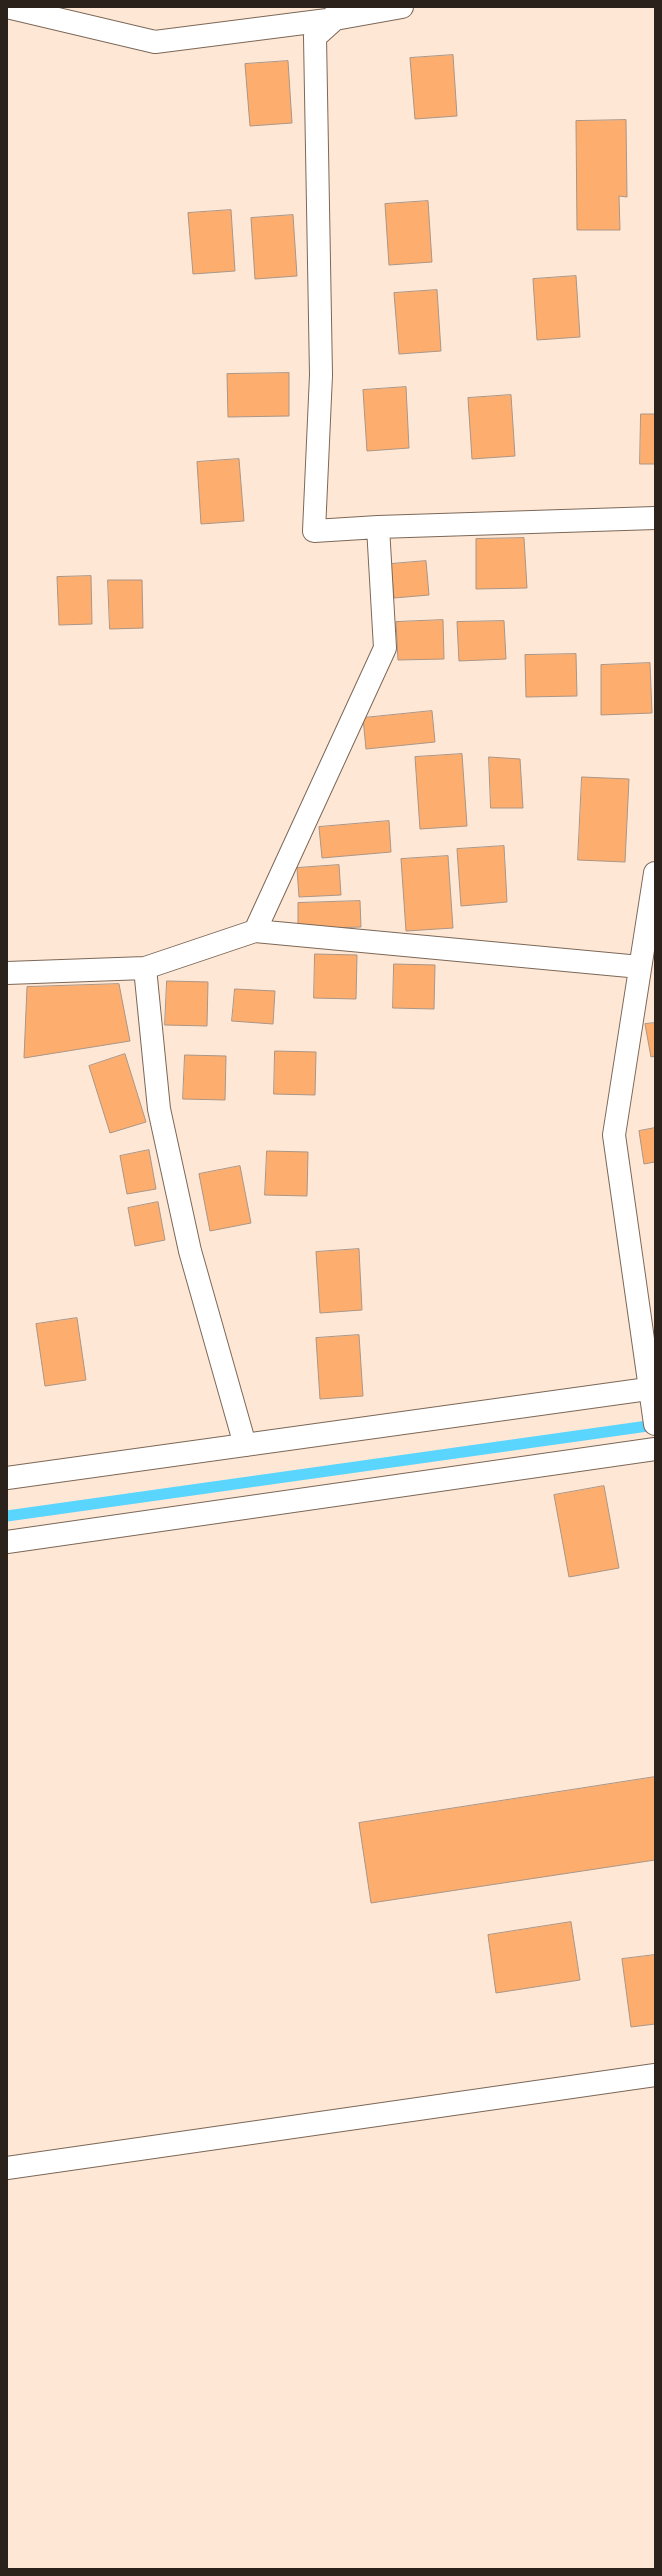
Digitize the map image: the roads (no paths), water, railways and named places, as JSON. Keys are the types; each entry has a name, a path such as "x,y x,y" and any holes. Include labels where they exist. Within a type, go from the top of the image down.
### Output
{"street":[{"path":"7,8 155,42 336,13 402,7"},
{"path":"336,13 315,37 321,375 314,531 378,527 655,518"},
{"path":"255,931 385,648 378,527"},
{"path":"654,1417 653,1388 614,1135 655,873"},
{"path":"7,973 145,968 255,931 640,967"},
{"path":"145,968 159,1109 190,1251 244,1445"},
{"path":"7,1478 653,1388"},
{"path":"7,1542 655,1450"},
{"path":"7,2168 655,2075"}],"waterway":[{"path":"7,1516 655,1425"}]}
